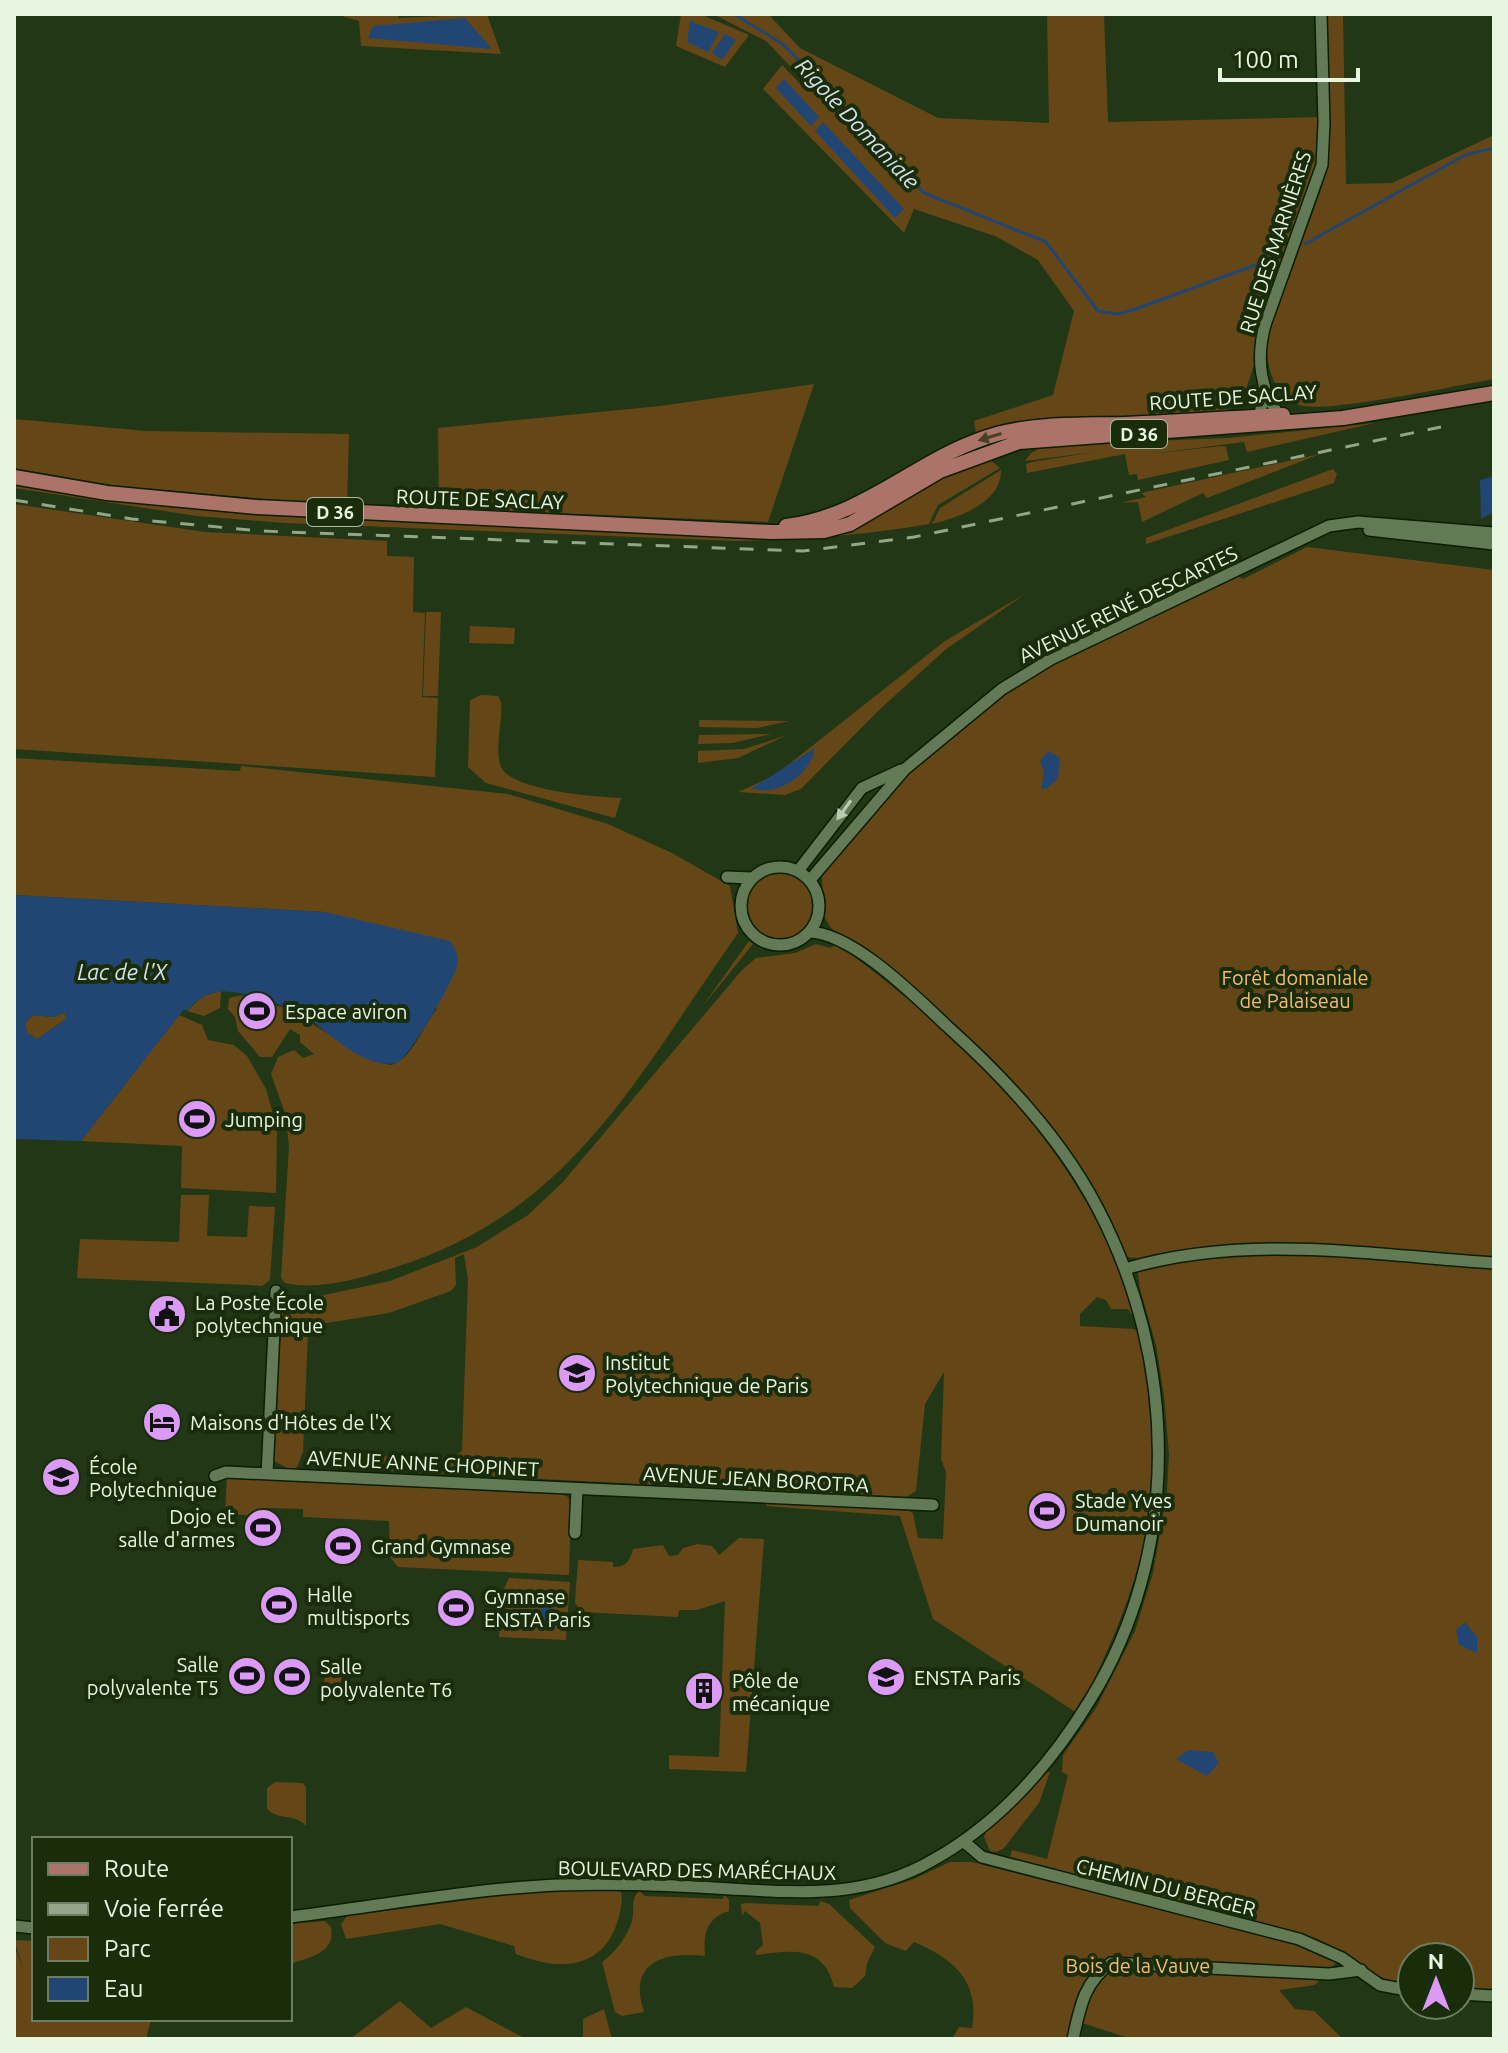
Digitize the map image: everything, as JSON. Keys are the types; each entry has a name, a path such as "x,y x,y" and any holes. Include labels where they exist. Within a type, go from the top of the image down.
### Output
{"main road":[{"name":"ROUTE DE SACLAY","path":"14,477 127,496 315,511 754,530 800,524 857,506 934,458 998,434 1049,426 1259,421 1415,400 1492,394"}],"street":[{"name":"RUE DES MARNIÈRES","path":"1259,421 1264,385 1260,353 1262,336 1322,165 1321,14"},
{"name":"RUE DES MARNIÈRES","path":"1264,385 1282,419"},
{"path":"1341,524 1358,522 1494,533"},
{"path":"1341,524 1359,529 1494,544"},
{"name":"AVENUE RENÉ DESCARTES","path":"810,880 905,769 948,730 1031,670 1319,529 1341,524"},
{"name":"AVENUE RENÉ DESCARTES","path":"798,871 862,788 905,769"},
{"path":"774,867 798,871 810,880 819,908 809,932 793,943 764,941 744,923 741,897 727,877 752,878 774,867"},
{"path":"741,897 752,878"},
{"name":"BOULEVARD DES MARÉCHAUX","path":"292,1917 430,1896 559,1885 642,1885 830,1894 898,1877 963,1841 1024,1788 1075,1726 1110,1667 1138,1594 1155,1516 1160,1430 1148,1346 1125,1269 1098,1209 1076,1172 1021,1100 975,1051 916,997 833,934 819,908"},
{"path":"809,932 833,934"},
{"path":"1125,1269 1168,1258 1263,1246 1494,1263"},
{"path":"215,1476 226,1472 267,1474 276,1291"},
{"name":"AVENUE ANNE CHOPINET","path":"267,1474 577,1489"},
{"path":"575,1533 577,1489"},
{"name":"AVENUE JEAN BOROTRA","path":"577,1489 933,1505"},
{"name":"CHEMIN DU BERGER","path":"963,1841 982,1857 1320,1946 1388,1989 1396,1990"},
{"path":"1073,2039 1083,1993 1097,1973 1111,1963 1329,1974 1361,1970"}],"green space":[{"path":"335,14 399,14 398,18 487,14 501,54 361,46 359,21"},
{"path":"681,14 700,14 749,35 725,67 676,46"},
{"path":"713,14 768,14 800,48 938,118 1049,123 1047,14 1104,14 1108,122 1322,117 1318,160 1246,390 1226,410 1206,415 1015,426 976,434 974,421 1053,395 1074,311 1038,260 995,236 914,209 904,233 763,89 782,65 808,92 809,86 766,41"},
{"path":"1327,14 1343,14 1346,184 1392,183 1494,135 1494,379 1363,402 1314,407 1290,401 1272,378 1267,338 1322,187 1329,157"},
{"path":"814,384 768,522 439,508 438,428 660,406"},
{"path":"14,419 146,431 349,434 347,505 134,489 14,468"},
{"path":"1375,423 1247,452 1244,442 1149,454 1222,446 1226,447 1229,460 1138,480 1137,474 1129,475 1125,454 1027,473 1026,464 1032,462 1095,452 1025,461 1031,453 1046,445 1228,438"},
{"path":"1320,454 1207,498 1203,493 1142,522 1138,502 1120,503 1146,497 1141,493"},
{"path":"977,460 990,460 1000,468 938,505 929,524 857,534 737,541 285,523 197,516 14,488 14,481 363,517 852,527"},
{"path":"1333,469 1337,474 1334,483 1146,544 1146,538"},
{"path":"1001,470 994,492 986,500 965,513 932,524 940,508"},
{"path":"14,504 205,532 387,541 387,556 414,557 413,612 425,613 422,697 438,698 435,777 14,749"},
{"name":"Forêt domaniale de Palaiseau","path":"1307,547 1494,570 1494,1990 1476,1989 1476,1941 1396,1941 1396,1983 1313,1937 1308,1946 1337,1962 1315,1985 1279,1990 1295,2009 1314,2011 1343,2039 1132,2039 1082,2023 1081,2039 952,2039 959,2027 972,2028 972,1997 961,1973 941,1956 914,1942 906,1951 885,1943 850,1908 849,1900 914,1879 950,1862 972,1862 1054,1883 1056,1869 1010,1857 1012,1850 1047,1859 1068,1775 1062,1772 1063,1755 1096,1708 1135,1631 1153,1573 1167,1492 1169,1454 1164,1396 1136,1258 1127,1257 1039,1111 994,1061 928,999 832,929 824,917 822,876 917,764 999,697 1062,658 1234,574 1243,579"},
{"path":"1025,594 945,650 878,711 801,789 785,795 738,792 774,776 945,641"},
{"path":"426,612 441,612 438,696 423,696"},
{"path":"470,626 515,628 514,644 469,643"},
{"path":"481,695 498,696 501,702 499,757 506,773 518,781 554,791 621,798 615,818 486,783 468,767 470,700"},
{"path":"699,720 789,721 757,728 699,727"},
{"path":"772,734 732,743 698,744 699,735"},
{"path":"787,735 738,758 698,763 698,751 744,749"},
{"path":"14,758 240,771 241,766 508,794 608,824 672,853 730,886 738,933 667,1038 595,1134 554,1176 508,1213 455,1244 393,1268 326,1284 285,1283 281,1278 289,1146 285,1113 271,1074 278,1057 294,1050 303,1058 314,1054 300,1042 300,1035 290,1029 272,1057 260,1057 238,1031 235,1017 228,1009 229,998 244,995 237,1014 264,1023 274,1005 286,1008 373,1061 391,1065 411,1049 437,1009 325,912 14,895"},
{"path":"773,871 787,871 799,876 809,886 814,905 809,924 799,934 787,939 773,939 761,934 751,924 746,912 746,898 751,886 761,876"},
{"path":"749,941 753,944 702,1007"},
{"path":"816,944 830,948 837,944 885,981 975,1060 1016,1104 1085,1200 1112,1253 1134,1310 1132,1315 1128,1309 1111,1309 1106,1300 1097,1297 1080,1314 1080,1326 1134,1329 1139,1333 1153,1438 1152,1485 1136,1574 1121,1618 1077,1713 933,1619 900,1516 766,1506 767,1501 903,1507 913,1513 918,1538 943,1539 946,1472 941,1459 944,1372 925,1404 916,1491 905,1498 314,1467 308,1457 315,1454 452,1458 462,1451 468,1279 464,1254 455,1258 456,1285 451,1291 389,1313 314,1325 308,1333 303,1452 297,1467 291,1470 274,1461 282,1304 390,1281 477,1247 528,1215 562,1183 742,970 756,958 795,953"},
{"path":"221,991 220,1008 204,1016 187,1011 203,996"},
{"path":"65,1012 66,1019 37,1039 27,1033 25,1023 33,1015 53,1017"},
{"name":"Jumping","path":"179,1015 202,1025 208,1040 234,1045 247,1056 266,1089 277,1128 276,1193 181,1188 182,1146 81,1141"},
{"path":"181,1195 209,1195 207,1236 247,1237 249,1206 275,1207 270,1280 262,1286 77,1278 80,1239 179,1242"},
{"path":"227,1475 559,1492 568,1497 571,1504 569,1575 398,1567 390,1557 389,1521 303,1517 303,1509 267,1508 266,1516 225,1514"},
{"path":"739,1538 764,1539 746,1772 669,1769 669,1755 719,1757 725,1601 697,1610 679,1610 678,1617 582,1612 575,1603 578,1560 613,1562 613,1567 617,1567 627,1562 633,1549 663,1545 669,1556 678,1555 683,1548 698,1544 712,1546 719,1555"},
{"path":"509,1578 570,1582 566,1640 499,1637 501,1595"},
{"path":"325,1661 342,1662 341,1694 324,1694"},
{"path":"1050,1772 1039,1803 1004,1848 997,1852 990,1851 984,1837 988,1826 1044,1773"},
{"path":"275,1782 303,1783 306,1787 306,1826 267,1809 267,1788"},
{"path":"611,1889 621,1892 622,1899 618,1921 610,1938 600,1951 572,1963 536,1961 516,1954 514,1946 440,1924 346,1939 341,1924 347,1916 521,1893"},
{"path":"639,1891 645,1896 723,1899 724,1894 729,1900 729,1911 711,1922 705,1940 705,1956 676,1956 653,1963 641,1981 644,2012 622,2016 615,2012 602,1962 627,1933"},
{"path":"820,1901 829,1904 875,1947 865,1976 852,1988 834,1987 823,1964 805,1953 757,1955 755,1952 763,1945 760,1923 745,1911 742,1916 741,1904 746,1903 819,1906"},
{"path":"325,1921 331,1927 330,1943 320,1953 292,1963 292,1924"},
{"path":"14,1940 32,1941 32,2021 150,2021 146,2039 14,2039 14,1945 24,1971"},
{"path":"400,2001 431,2028 466,2007 526,2039 350,2039"},
{"path":"604,2009 612,2039 583,2039 583,2019"}],"water":[{"path":"465,18 492,49 368,38 373,26"},
{"path":"690,21 719,32 708,52 687,42"},
{"path":"725,34 736,40 722,60 712,53"},
{"path":"784,79 819,117 811,126 776,88"},
{"path":"823,122 904,209 895,218 815,131"},
{"path":"1494,476 1494,512 1481,519 1480,480"},
{"path":"815,748 807,767 791,782 772,790 752,788"},
{"path":"1048,751 1060,758 1058,778 1048,788 1041,789 1044,773 1040,761"},
{"name":"Lac de l'X","path":"14,895 325,912 450,941 455,949 457,965 448,986 420,1034 397,1063 386,1064 364,1058 308,1018 283,1006 254,996 218,992 201,998 187,1011 184,1009 81,1141 14,1139","holes":["65,1013 66,1019 37,1039 27,1033 25,1023 33,1015 53,1017"]},
{"path":"544,1600 551,1601 552,1621 542,1632 536,1626"},
{"path":"1465,1622 1477,1637 1477,1653 1459,1645 1456,1630"},
{"path":"1188,1750 1213,1752 1219,1763 1207,1776 1176,1759"}],"waterway":[{"name":"Rigole Domaniale","path":"734,14 784,45 924,193 1046,242 1098,311 1117,314 1133,310 1277,257"},
{"name":"Rigole Domaniale","path":"1305,244 1465,155 1494,148"}],"railway":[{"path":"14,500 132,519 261,531 803,551 914,537 1441,427"}],"place":[{"name":"Espace aviron","path":"257,1011"},
{"name":"Jumping","path":"197,1119"},
{"name":"La Poste École polytechnique","path":"167,1314"},
{"name":"Institut Polytechnique de Paris","path":"577,1373"},
{"name":"Maisons d'Hôtes de l'X","path":"162,1422"},
{"name":"École Polytechnique","path":"61,1477"},
{"name":"Stade Yves Dumanoir","path":"1047,1511"},
{"name":"Dojo et salle d'armes","path":"263,1528"},
{"name":"Grand Gymnase","path":"343,1546"},
{"name":"Halle multisports","path":"279,1605"},
{"name":"Gymnase ENSTA Paris","path":"456,1608"},
{"name":"Salle polyvalente T5","path":"247,1676"},
{"name":"Salle polyvalente T6","path":"292,1677"},
{"name":"ENSTA Paris","path":"886,1677"},
{"name":"Pôle de mécanique","path":"704,1691"}],"park label":[{"name":"Bois de la Vauve","path":"1138,1965"}]}
